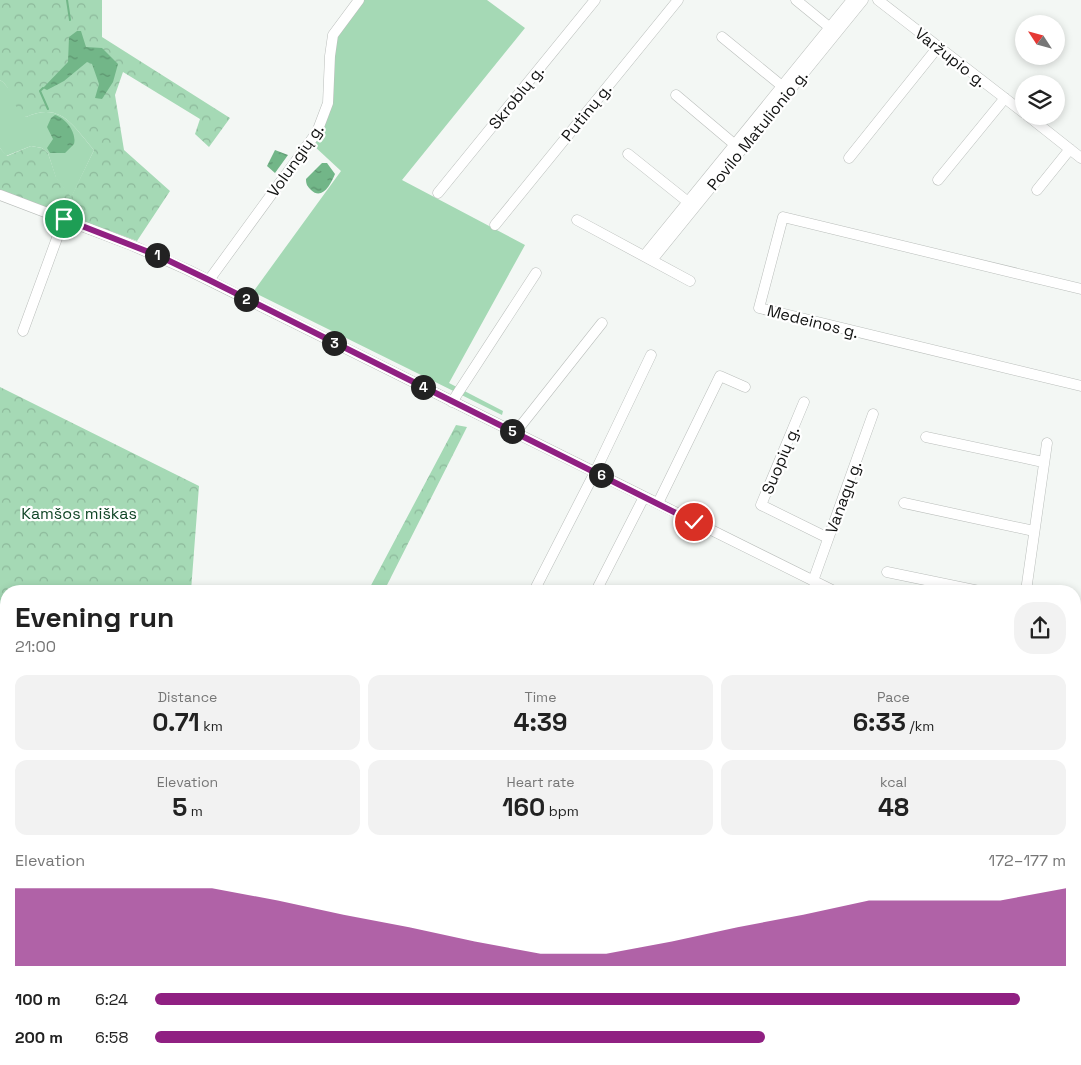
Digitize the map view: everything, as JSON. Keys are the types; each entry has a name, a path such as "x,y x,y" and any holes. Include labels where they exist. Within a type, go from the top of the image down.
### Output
{"street":[{"name":"Volungių g.","path":"209,280 317,132 328,103 330,56 334,35 359,0"},
{"name":"Skroblų g.","path":"438,194 595,0"},
{"name":"Putinų g.","path":"495,225 678,0"},
{"path":"796,0 833,30"},
{"name":"Povilo Matulionio g.","path":"648,258 833,30 852,0"},
{"name":"Povilo Matulionio g.","path":"648,258 688,202 738,147 782,86 863,0"},
{"name":"Varžupio g.","path":"878,0 1015,106"},
{"path":"722,37 782,86"},
{"path":"849,158 938,47"},
{"path":"676,95 738,147"},
{"path":"938,180 1004,98"},
{"path":"1039,125 1081,158"},
{"path":"1037,190 1070,149"},
{"path":"628,154 688,202"},
{"path":"0,195 159,256 820,585"},
{"name":"Medeinos g.","path":"1081,289 783,217 759,308 1081,386"},
{"path":"23,331 64,219"},
{"path":"577,220 690,281"},
{"path":"452,402 536,273"},
{"path":"516,433 602,323"},
{"path":"537,585 595,472 651,355"},
{"path":"658,503 720,376 745,387"},
{"name":"Suopių g.","path":"804,402 761,504 828,538"},
{"name":"Vanagų g.","path":"812,580 873,414"},
{"path":"926,437 1043,462"},
{"path":"1027,585 1046,443"},
{"path":"599,585 644,497"},
{"path":"904,503 1034,531"},
{"path":"887,572 949,585"}],"green space":[{"path":"0,0 102,0 102,37 230,118 209,147 195,134 200,119 123,72 115,95 124,150 170,191 137,241 0,190 0,148 7,156 31,146 42,148 48,153 56,177 71,197 94,150 65,118 48,112 26,117 18,109 8,88 0,80"},
{"path":"363,0 487,0 525,28 402,180 525,245 449,383 503,411 502,415 253,292 341,171 313,145 320,133 336,38"},
{"path":"0,80 11,91 26,117 48,112 57,114 65,118 94,150 71,198 56,178 48,153 42,148 31,146 6,156 0,148"},
{"name":"Kamšos miškas","path":"0,387 199,486 191,585 0,585"},
{"path":"456,425 467,427 387,585 371,585"}],"water":[{"path":"77,31 81,31 86,47 102,48 118,64 113,82 102,99 95,98 99,84 92,64 87,62 64,81 47,90 43,88 68,62 69,37"},
{"path":"55,115 67,123 74,135 74,144 65,153 50,153 47,148 53,139 47,127 51,118"},
{"path":"275,150 288,155 275,173 267,166"},
{"path":"322,163 327,163 335,174 326,190 319,194 310,189 306,179"}],"waterway":[{"path":"67,0 70,20"},
{"path":"43,88 40,91 48,109"}],"route":[{"path":"64,219 159,256 209,280 694,522"}]}
